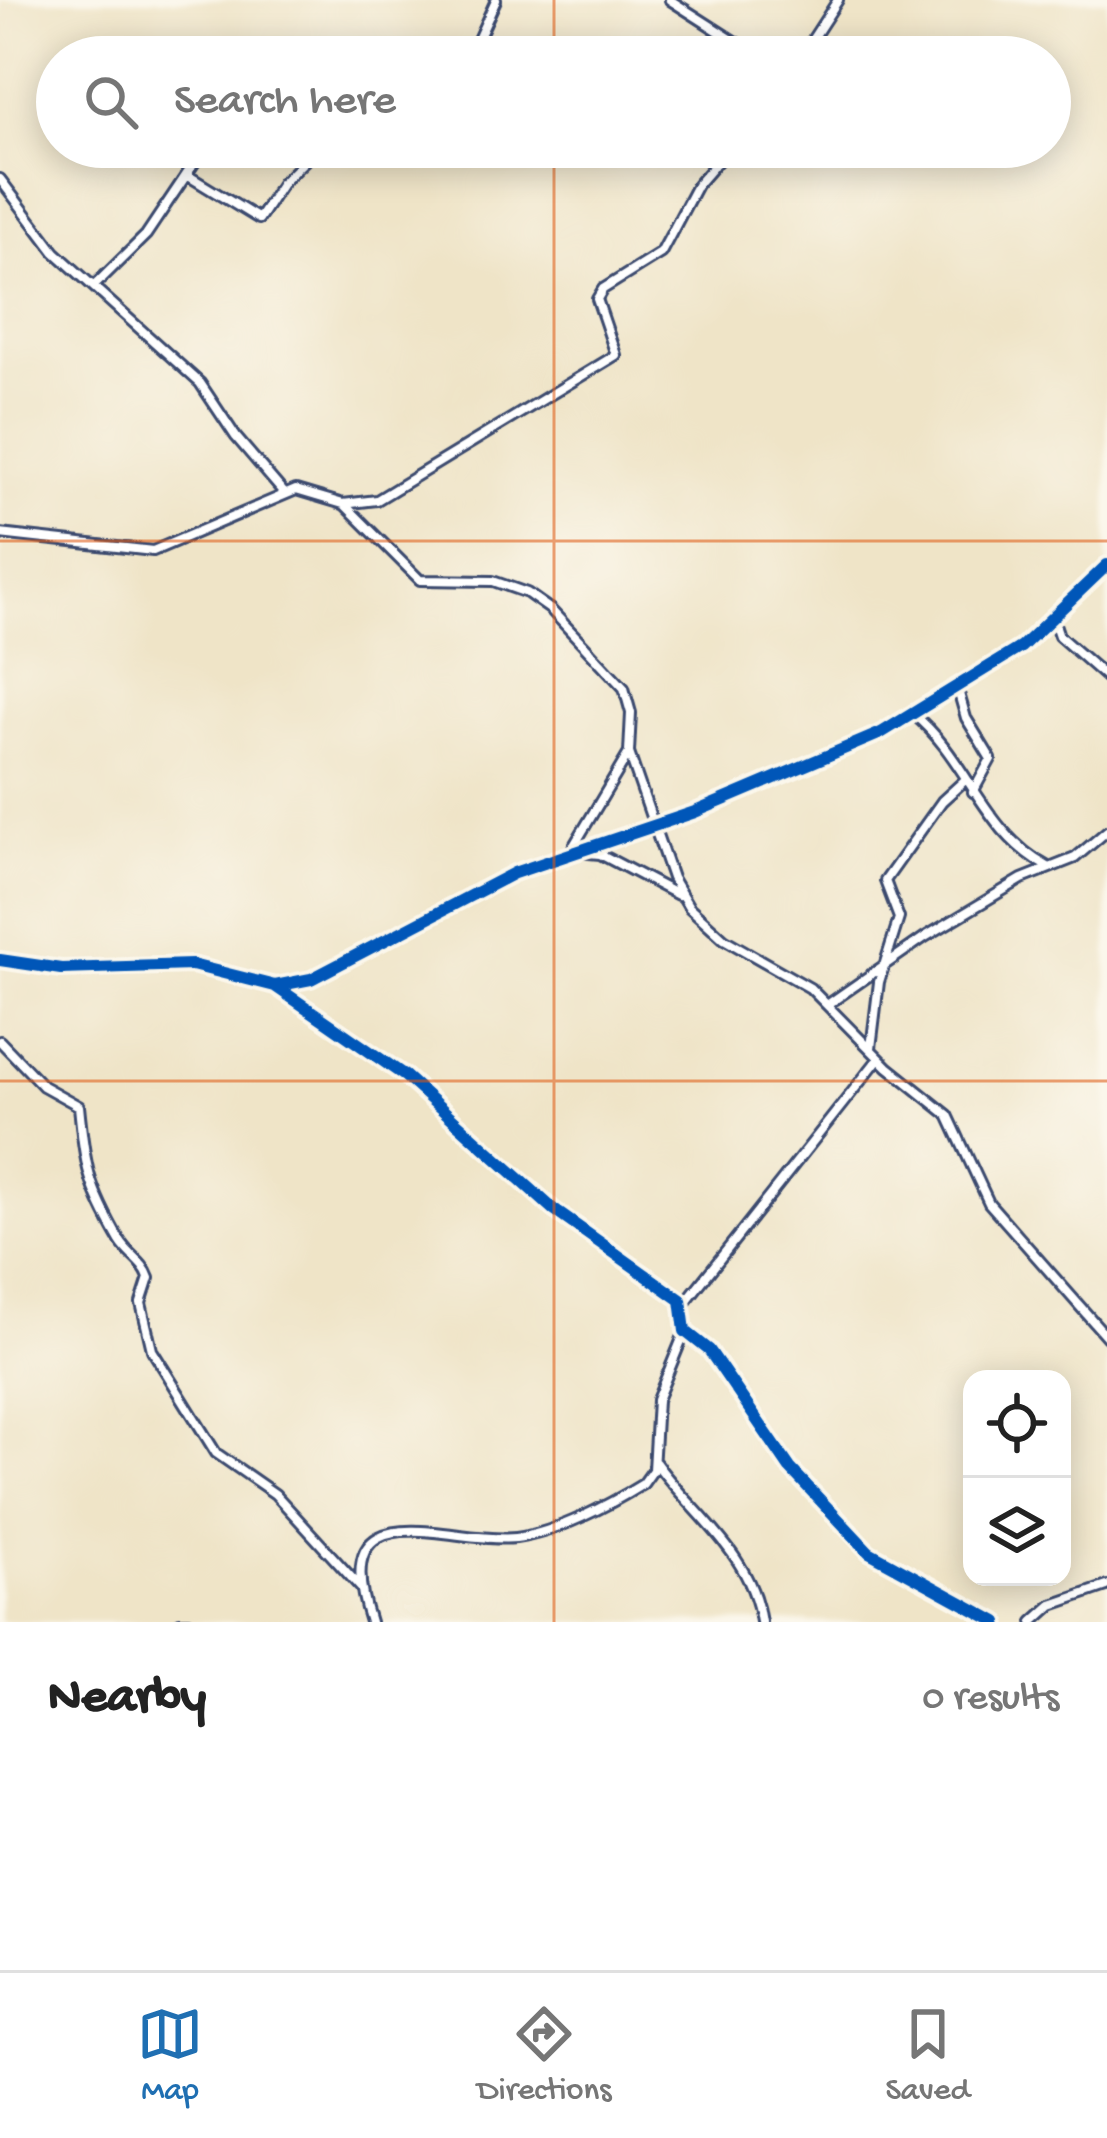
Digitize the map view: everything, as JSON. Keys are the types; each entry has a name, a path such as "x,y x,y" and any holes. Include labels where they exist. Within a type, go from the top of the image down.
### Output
{"street":[{"path":"480,36 496,0"},
{"path":"670,0 726,36"},
{"path":"814,36 838,0"},
{"path":"94,286 146,235 192,168"},
{"path":"187,175 257,220 283,182 299,168"},
{"path":"344,504 377,500 478,435 608,362 616,346 597,299 603,289 661,253 697,185 712,168"},
{"path":"0,179 55,252 200,383 236,437 284,493"},
{"path":"0,534 154,550 254,512 284,493 310,491 344,504 420,580 508,584 551,610 624,688 631,712 629,753 679,896"},
{"path":"275,986 342,967 514,873 821,760 913,714 958,690 1054,621 1107,565"},
{"path":"1054,621 1059,636 1107,678"},
{"path":"958,690 966,718 991,759 973,792"},
{"path":"913,714 945,744 973,792 1013,842 1049,868"},
{"path":"570,853 629,753"},
{"path":"871,1048 884,965 899,915 887,878 942,801 965,780"},
{"path":"827,1005 884,965 1049,868 1075,858 1107,831"},
{"path":"570,853 600,854 679,896 724,939 776,965 827,1005 879,1058 948,1115 994,1210 1107,1337"},
{"path":"0,960 61,969 205,966 275,986 405,1076 554,1210 684,1304"},
{"path":"0,1041 43,1086 79,1106 83,1167 123,1247 138,1258 149,1278 141,1303 152,1350 216,1453 275,1494 361,1588"},
{"path":"370,1622 361,1588 364,1557 386,1534 417,1527 524,1537 633,1490 649,1478 657,1400 685,1331 684,1304 879,1058"},
{"path":"685,1331 709,1350 790,1468 869,1552 997,1622"},
{"path":"654,1462 679,1496 694,1503 701,1517 721,1534 761,1622"},
{"path":"1033,1622 1052,1604 1107,1586"},
{"path":"179,1622 189,1622"}],"cycle path":[{"path":"0,960 61,969 192,965 275,986 311,979 514,873 695,812 881,733 1021,647 1107,565"},
{"path":"275,986 405,1076 554,1210 681,1300 685,1331 709,1350 790,1468 869,1552 997,1622"}]}
